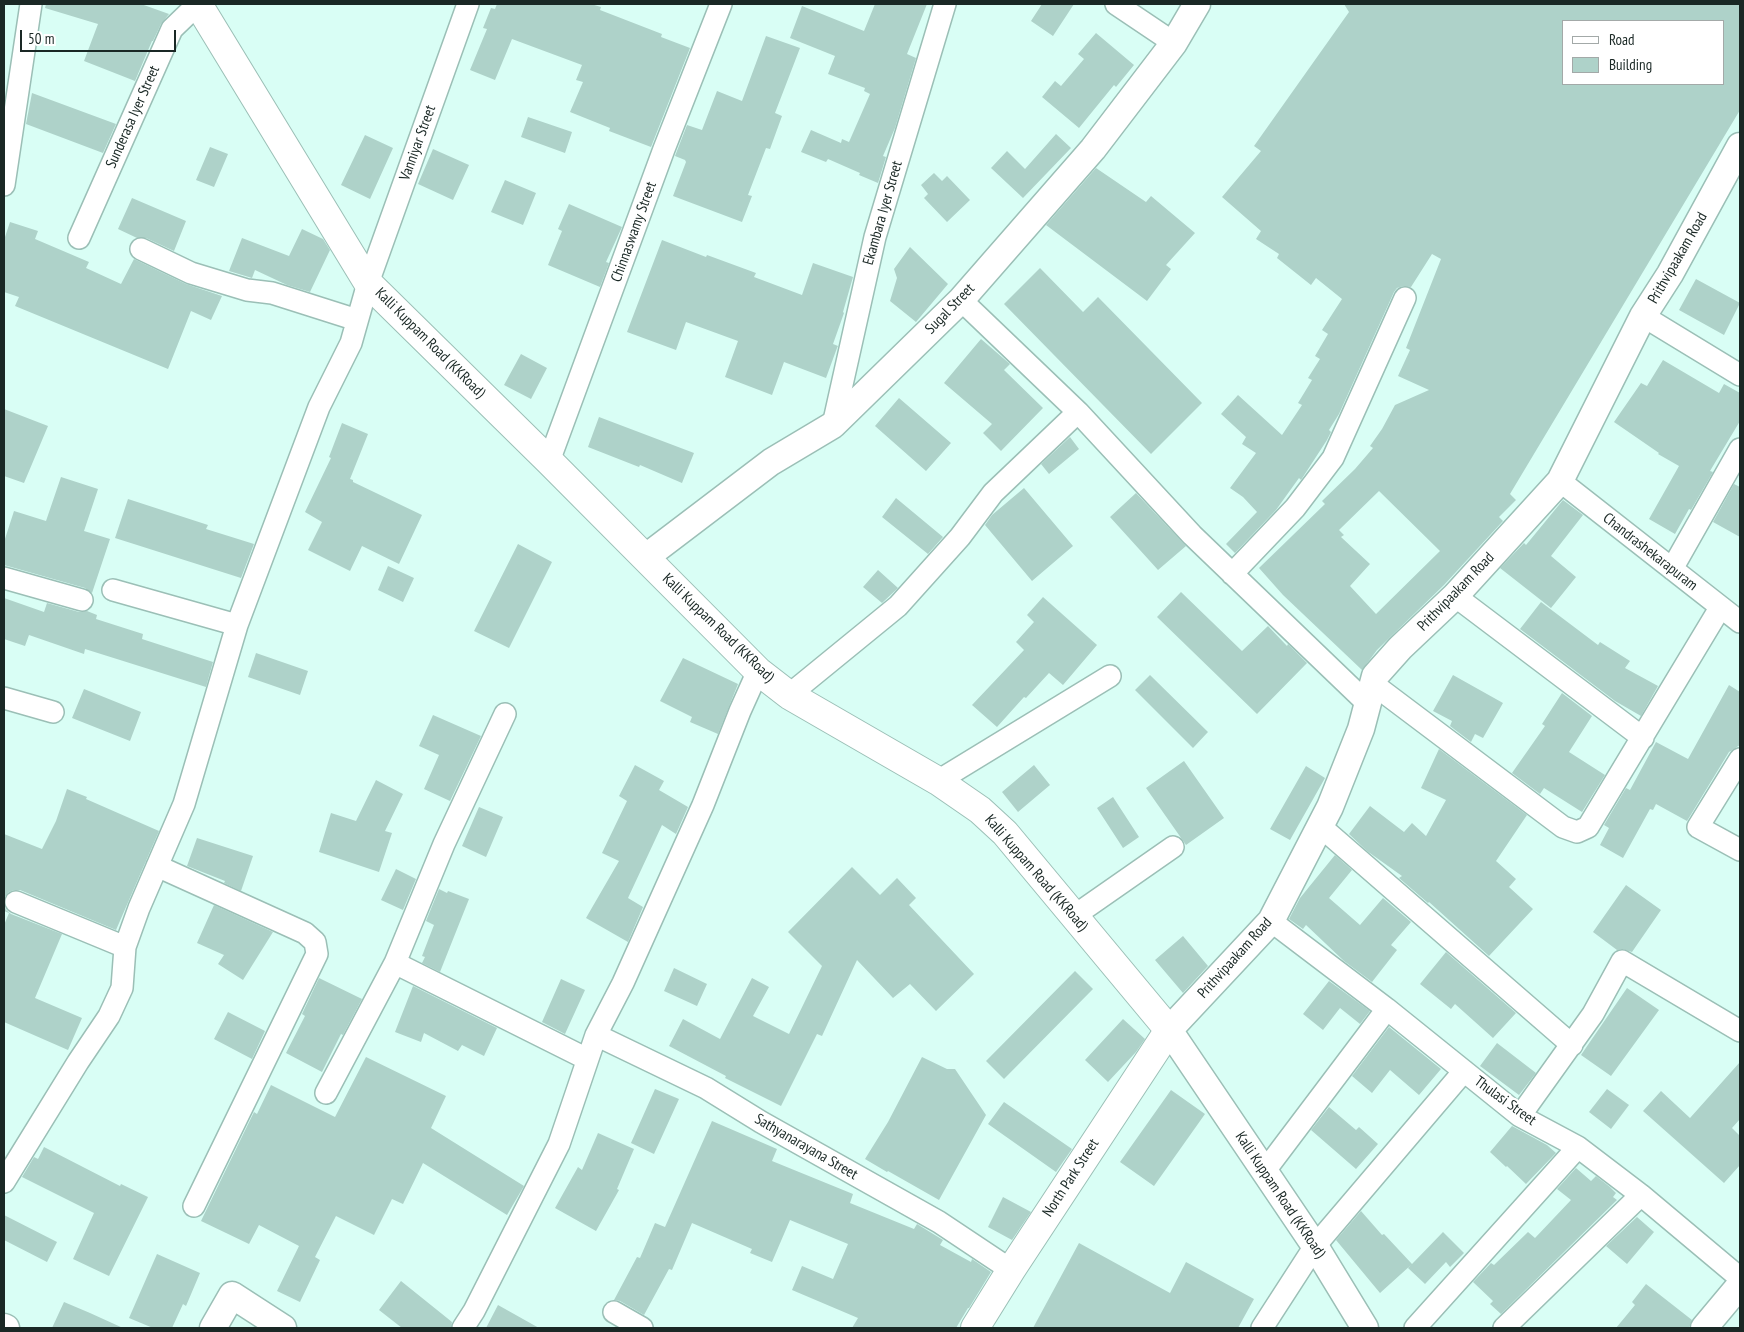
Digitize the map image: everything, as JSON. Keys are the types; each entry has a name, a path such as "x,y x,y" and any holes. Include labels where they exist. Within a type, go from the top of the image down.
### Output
{"main road":[{"name":"Kalli Kuppam Road (KKRoad)","path":"198,4 368,283 646,557 758,671 789,695 938,781 980,810 1005,833 1169,1030"},
{"name":"North Park Street","path":"975,1328 1169,1030"}],"street":[{"path":"4,185 31,4"},
{"name":"Sunderasa Iyer Street","path":"79,238 172,29 198,4"},
{"name":"Vanniyar Street","path":"4,1182 78,1062 109,1016 122,988 125,946 139,908 184,804 237,625 319,407 350,343 368,283 468,4"},
{"name":"Chinnaswamy Street","path":"549,461 720,4"},
{"name":"Ekambara Iyer Street","path":"833,425 874,237 946,4"},
{"path":"1116,4 1174,43"},
{"name":"Sugal Street","path":"646,557 771,462 833,425 961,300 1094,149 1174,43 1197,4"},
{"name":"Prithvipaakam Road","path":"1169,1030 1271,921 1330,807 1361,729 1375,676 1400,648 1455,596 1560,481 1643,316 1670,274 1740,146"},
{"path":"141,249 192,272 246,290 272,293 357,320"},
{"path":"1232,574 1295,508 1333,458 1405,298"},
{"path":"961,300 1078,412 1192,535 1232,574 1370,694 1563,827 1578,832 1588,827 1720,608"},
{"path":"1643,316 1740,375"},
{"path":"789,695 898,606 960,537 993,493 1078,412"},
{"path":"1672,569 1740,449"},
{"name":"Chandrashekarapuram","path":"1560,481 1740,622"},
{"path":"4,578 82,600"},
{"path":"113,590 237,625"},
{"path":"1455,596 1643,738"},
{"path":"463,1328 479,1303 559,1144 596,1035 623,983 704,805 740,711 758,671"},
{"path":"938,781 1110,676"},
{"path":"4,698 53,712"},
{"path":"326,1093 395,962 444,844 505,714"},
{"path":"1740,759 1698,828 1740,850"},
{"path":"1320,826 1572,1045"},
{"path":"1074,916 1173,847"},
{"path":"157,866 306,933 315,942 317,954 194,1206"},
{"path":"16,902 125,946"},
{"name":"Thulasi Street","path":"1271,921 1387,1009 1520,1116 1578,1147 1641,1195 1740,1278"},
{"path":"1520,1116 1593,1014 1622,961 1740,1031"},
{"path":"395,962 587,1058"},
{"path":"1264,1172 1387,1009"},
{"name":"Kalli Kuppam Road (KKRoad)","path":"1169,1030 1315,1246 1365,1328"},
{"name":"Sathyanarayana Street","path":"596,1035 706,1088 760,1122 939,1222 1011,1270"},
{"path":"1262,1328 1315,1246 1464,1071"},
{"path":"1415,1328 1578,1147"},
{"path":"1504,1328 1641,1195"},
{"path":"1704,1328 1740,1285"},
{"path":"213,1328 232,1295 283,1328"},
{"path":"614,1312 642,1328"}],"building":[{"path":"46,4 141,4 169,14 152,41 135,81 84,61 98,24 45,8"},
{"path":"497,4 591,4 601,7 600,10 662,34 661,37 690,48 651,147 609,131 610,128 570,112 583,82 576,80 582,65 512,39 495,80 470,70 487,29 483,28 491,8 495,9"},
{"path":"875,4 927,4 907,54 916,58 895,128 883,156 886,157 878,183 828,159 826,162 801,152 811,130 841,143 842,139 849,142 870,94 864,91 865,88 828,74 835,56 790,38 802,6 864,31"},
{"path":"1042,4 1074,4 1053,36 1031,21"},
{"path":"1344,4 1740,4 1740,110 1510,494 1516,500 1499,517 1503,521 1444,585 1377,650 1362,670 1283,595 1259,568 1325,504 1322,501 1355,469 1373,448 1370,446 1395,405 1429,390 1398,376 1410,350 1406,348 1441,259 1432,254 1411,287 1403,286 1397,288 1394,292 1339,414 1329,430 1331,432 1327,440 1301,480 1299,478 1276,510 1235,553 1226,544 1257,512 1243,497 1230,488 1256,453 1242,444 1246,437 1221,414 1238,395 1282,435 1302,405 1298,403 1312,380 1308,378 1320,359 1315,356 1328,334 1322,330 1342,299 1316,278 1311,285 1277,258 1279,254 1256,239 1261,231 1222,197 1261,151 1254,146 1349,12","holes":["1379,491 1440,551 1376,614 1350,586 1370,564 1341,537 1344,535 1339,530"]},
{"path":"1096,33 1134,65 1116,87 1114,85 1079,128 1042,97 1055,81 1061,86 1084,59 1078,54"},
{"path":"766,36 800,48 775,113 782,116 770,149 766,148 748,195 752,196 742,222 673,196 686,162 675,156 687,125 702,130 717,91 742,101"},
{"path":"32,93 116,124 103,153 26,124"},
{"path":"528,117 572,132 565,153 521,137"},
{"path":"1056,134 1071,148 1023,198 991,168 1007,151 1025,169"},
{"path":"365,135 393,148 370,199 341,185"},
{"path":"210,147 228,154 214,187 196,180"},
{"path":"433,149 469,165 453,200 418,184"},
{"path":"1096,168 1146,202 1151,196 1195,233 1166,265 1171,269 1147,301 1046,225"},
{"path":"934,173 942,181 947,176 970,200 947,222 924,198 928,194 921,185"},
{"path":"505,180 536,193 523,225 491,212"},
{"path":"132,198 186,221 174,251 146,238 137,238 118,229"},
{"path":"569,204 622,227 606,262 609,263 600,287 548,265 562,231 558,229"},
{"path":"10,222 38,231 35,239 89,262 86,268 121,284 134,259 186,284 222,296 211,320 191,311 168,369 15,306 19,297 4,292 4,240"},
{"path":"302,229 323,239 330,250 310,292 287,285 255,270 252,278 229,271 242,238 289,256"},
{"path":"662,240 756,273 754,277 802,295 813,263 853,277 844,313 833,344 838,346 826,378 784,362 772,395 725,377 738,341 686,322 676,350 627,332"},
{"path":"910,247 948,284 916,322 890,301 897,278 894,269"},
{"path":"1040,268 1083,312 1098,297 1202,403 1151,454 1004,304"},
{"path":"1696,279 1740,303 1724,335 1679,310"},
{"path":"981,339 1010,364 1004,370 1043,408 1001,451 983,433 992,424 944,383"},
{"path":"521,354 547,368 531,399 504,385"},
{"path":"1663,360 1719,393 1724,384 1740,393 1740,421 1710,471 1713,472 1675,534 1649,519 1679,466 1658,454 1614,422 1641,383 1647,386"},
{"path":"899,398 951,443 926,471 875,426"},
{"path":"4,409 48,426 24,483 4,476"},
{"path":"599,417 694,453 682,483 640,465 639,467 588,447"},
{"path":"342,423 368,434 350,479 422,515 399,564 362,546 350,571 308,550 322,522 305,512 331,458 329,457"},
{"path":"1070,437 1079,449 1049,474 1041,464"},
{"path":"61,477 98,489 84,531 110,539 92,593 85,588 4,565 4,542 14,511 46,521"},
{"path":"1734,484 1740,487 1740,537 1713,522"},
{"path":"1024,488 1073,546 1032,581 985,525 992,515"},
{"path":"1136,493 1186,546 1158,570 1110,517"},
{"path":"896,498 943,537 928,554 882,517"},
{"path":"128,499 208,525 206,529 254,544 241,578 115,538"},
{"path":"1563,500 1583,515 1551,556 1576,577 1551,608 1500,568 1524,543 1526,545"},
{"path":"518,544 552,562 509,648 474,631"},
{"path":"388,566 414,578 403,602 378,590"},
{"path":"878,570 898,588 882,603 863,587"},
{"path":"1181,592 1242,651 1268,626 1307,663 1257,714 1157,617"},
{"path":"1043,597 1097,645 1063,685 1049,673 997,727 972,705 1024,650 1016,642 1034,622 1027,615"},
{"path":"4,598 44,612 47,603 79,612 87,611 97,615 96,619 143,634 142,639 213,662 206,687 85,649 84,654 29,635 25,646 4,639"},
{"path":"1541,602 1598,645 1600,642 1630,661 1625,668 1658,686 1641,716 1615,701 1520,629"},
{"path":"256,653 308,671 300,695 248,677"},
{"path":"683,658 738,684 718,734 690,722 692,717 660,701"},
{"path":"1150,675 1208,732 1193,748 1135,690"},
{"path":"1453,675 1503,703 1483,738 1475,734 1471,742 1450,726 1452,721 1433,711"},
{"path":"1729,685 1740,692 1740,745 1729,752 1687,821 1656,804 1653,810 1650,809 1623,858 1600,845 1609,828 1604,825 1626,788 1630,790 1656,742 1688,759"},
{"path":"84,689 141,712 130,741 72,718"},
{"path":"1562,693 1592,716 1569,752 1605,775 1582,812 1544,788 1540,794 1512,773 1545,726 1542,724"},
{"path":"433,715 481,736 450,801 424,789 439,755 419,746"},
{"path":"1439,749 1527,815 1496,861 1516,879 1509,887 1533,909 1489,956 1429,902 1399,878 1402,876 1367,851 1349,834 1370,806 1404,832 1412,823 1426,836 1446,800 1421,788"},
{"path":"1184,761 1224,818 1186,845 1146,788"},
{"path":"635,765 664,781 659,790 688,807 676,834 662,825 628,898 643,907 628,942 586,918 619,861 602,853 627,801 619,796"},
{"path":"1034,765 1050,785 1018,812 1002,792"},
{"path":"1306,766 1325,778 1290,840 1270,829"},
{"path":"376,780 403,794 385,831 392,833 379,872 319,852 331,813 356,821"},
{"path":"67,789 159,831 116,930 20,890 9,892 4,902 4,834 42,849 56,821"},
{"path":"1113,797 1139,837 1123,848 1097,808"},
{"path":"479,807 503,817 486,857 462,846"},
{"path":"197,838 253,856 241,891 224,883 225,881 187,866"},
{"path":"1335,855 1352,870 1329,898 1360,925 1383,898 1411,922 1391,945 1397,950 1372,982 1344,961 1306,925 1303,929 1289,919 1300,898"},
{"path":"852,867 880,895 897,878 916,898 909,905 974,974 936,1011 910,984 893,998 857,960 822,1036 817,1034 781,1106 725,1078 726,1076 669,1046 683,1019 720,1039 752,978 769,987 753,1016 789,1034 822,966 788,932"},
{"path":"396,869 416,879 403,910 381,900"},
{"path":"1626,885 1661,910 1632,952 1622,949 1617,950 1593,932"},
{"path":"439,889 469,899 440,972 422,963 425,957 422,956 434,925 426,921"},
{"path":"4,904 6,910 11,914 62,934 35,998 82,1018 68,1050 4,1022 4,925 9,913 4,911"},
{"path":"214,905 273,932 243,980 218,964 224,955 197,943"},
{"path":"1183,936 1208,966 1183,993 1155,960"},
{"path":"1446,952 1516,1013 1493,1038 1455,1004 1451,1009 1420,984"},
{"path":"674,968 707,984 697,1006 664,991"},
{"path":"1075,971 1093,989 1004,1079 986,1061"},
{"path":"319,978 362,999 343,1035 341,1034 322,1072 286,1053 305,1016 302,1014"},
{"path":"561,979 585,990 565,1034 542,1022"},
{"path":"1329,981 1370,1011 1360,1024 1340,1008 1323,1030 1303,1014"},
{"path":"413,986 497,1028 484,1056 462,1045 458,1051 424,1033 421,1042 395,1032"},
{"path":"1627,988 1659,1010 1611,1076 1581,1055"},
{"path":"228,1012 265,1031 252,1059 214,1039"},
{"path":"1123,1019 1145,1039 1136,1052 1108,1082 1085,1060"},
{"path":"1389,1027 1441,1069 1419,1095 1390,1070 1372,1093 1352,1076"},
{"path":"1497,1043 1536,1073 1519,1095 1480,1066"},
{"path":"366,1057 446,1096 431,1128 524,1186 507,1215 423,1163 403,1204 392,1199 374,1235 336,1216 315,1257 320,1260 300,1302 277,1291 299,1246 259,1225 249,1244 201,1221 254,1112 257,1114 271,1085 335,1117"},
{"path":"922,1057 947,1069 955,1069 986,1115 939,1200 865,1159 888,1122"},
{"path":"1740,1062 1740,1119 1732,1128 1740,1136 1740,1165 1724,1183 1643,1111 1661,1091 1690,1118"},
{"path":"655,1089 679,1099 654,1154 631,1143"},
{"path":"1607,1089 1629,1105 1611,1129 1589,1112"},
{"path":"1171,1090 1205,1114 1154,1186 1120,1162"},
{"path":"1004,1102 1072,1149 1056,1172 988,1124"},
{"path":"1329,1107 1356,1130 1359,1127 1378,1144 1356,1169 1311,1130"},
{"path":"712,1121 777,1149 772,1161 853,1194 850,1203 914,1229 917,1224 943,1240 940,1245 971,1262 972,1259 991,1272 956,1328 852,1328 858,1318 792,1290 802,1266 833,1279 848,1244 790,1220 772,1262 750,1253 752,1249 692,1223 672,1270 669,1269 644,1315 620,1301 614,1300 637,1257 640,1258 655,1223 665,1227"},
{"path":"1512,1126 1547,1145 1556,1153 1526,1184 1490,1152"},
{"path":"598,1133 634,1149 617,1189 619,1190 596,1231 555,1208 578,1167 582,1170"},
{"path":"44,1147 120,1186 121,1184 148,1197 109,1276 73,1259 94,1213 22,1177 34,1157 38,1159"},
{"path":"1576,1168 1591,1181 1596,1176 1616,1193 1613,1197 1617,1200 1501,1314 1490,1304 1493,1301 1473,1282 1491,1263 1494,1265 1528,1232 1535,1238 1571,1200 1557,1189"},
{"path":"1003,1197 1031,1212 1012,1240 988,1227"},
{"path":"1361,1211 1382,1235 1384,1234 1412,1264 1443,1232 1464,1253 1450,1267 1446,1262 1425,1284 1408,1268 1411,1265 1380,1293 1336,1240"},
{"path":"4,1215 57,1242 47,1262 4,1240"},
{"path":"1637,1217 1654,1232 1627,1264 1606,1246"},
{"path":"1079,1243 1170,1293 1186,1262 1254,1299 1238,1328 1033,1328"},
{"path":"157,1254 200,1273 186,1306 183,1304 172,1328 153,1328 129,1318"},
{"path":"401,1281 452,1322 451,1328 402,1328 379,1310"},
{"path":"1646,1284 1692,1320 1689,1328 1616,1328 1635,1305 1632,1302"},
{"path":"64,1302 90,1313 123,1328 52,1328"},
{"path":"498,1305 539,1328 486,1328"}]}
